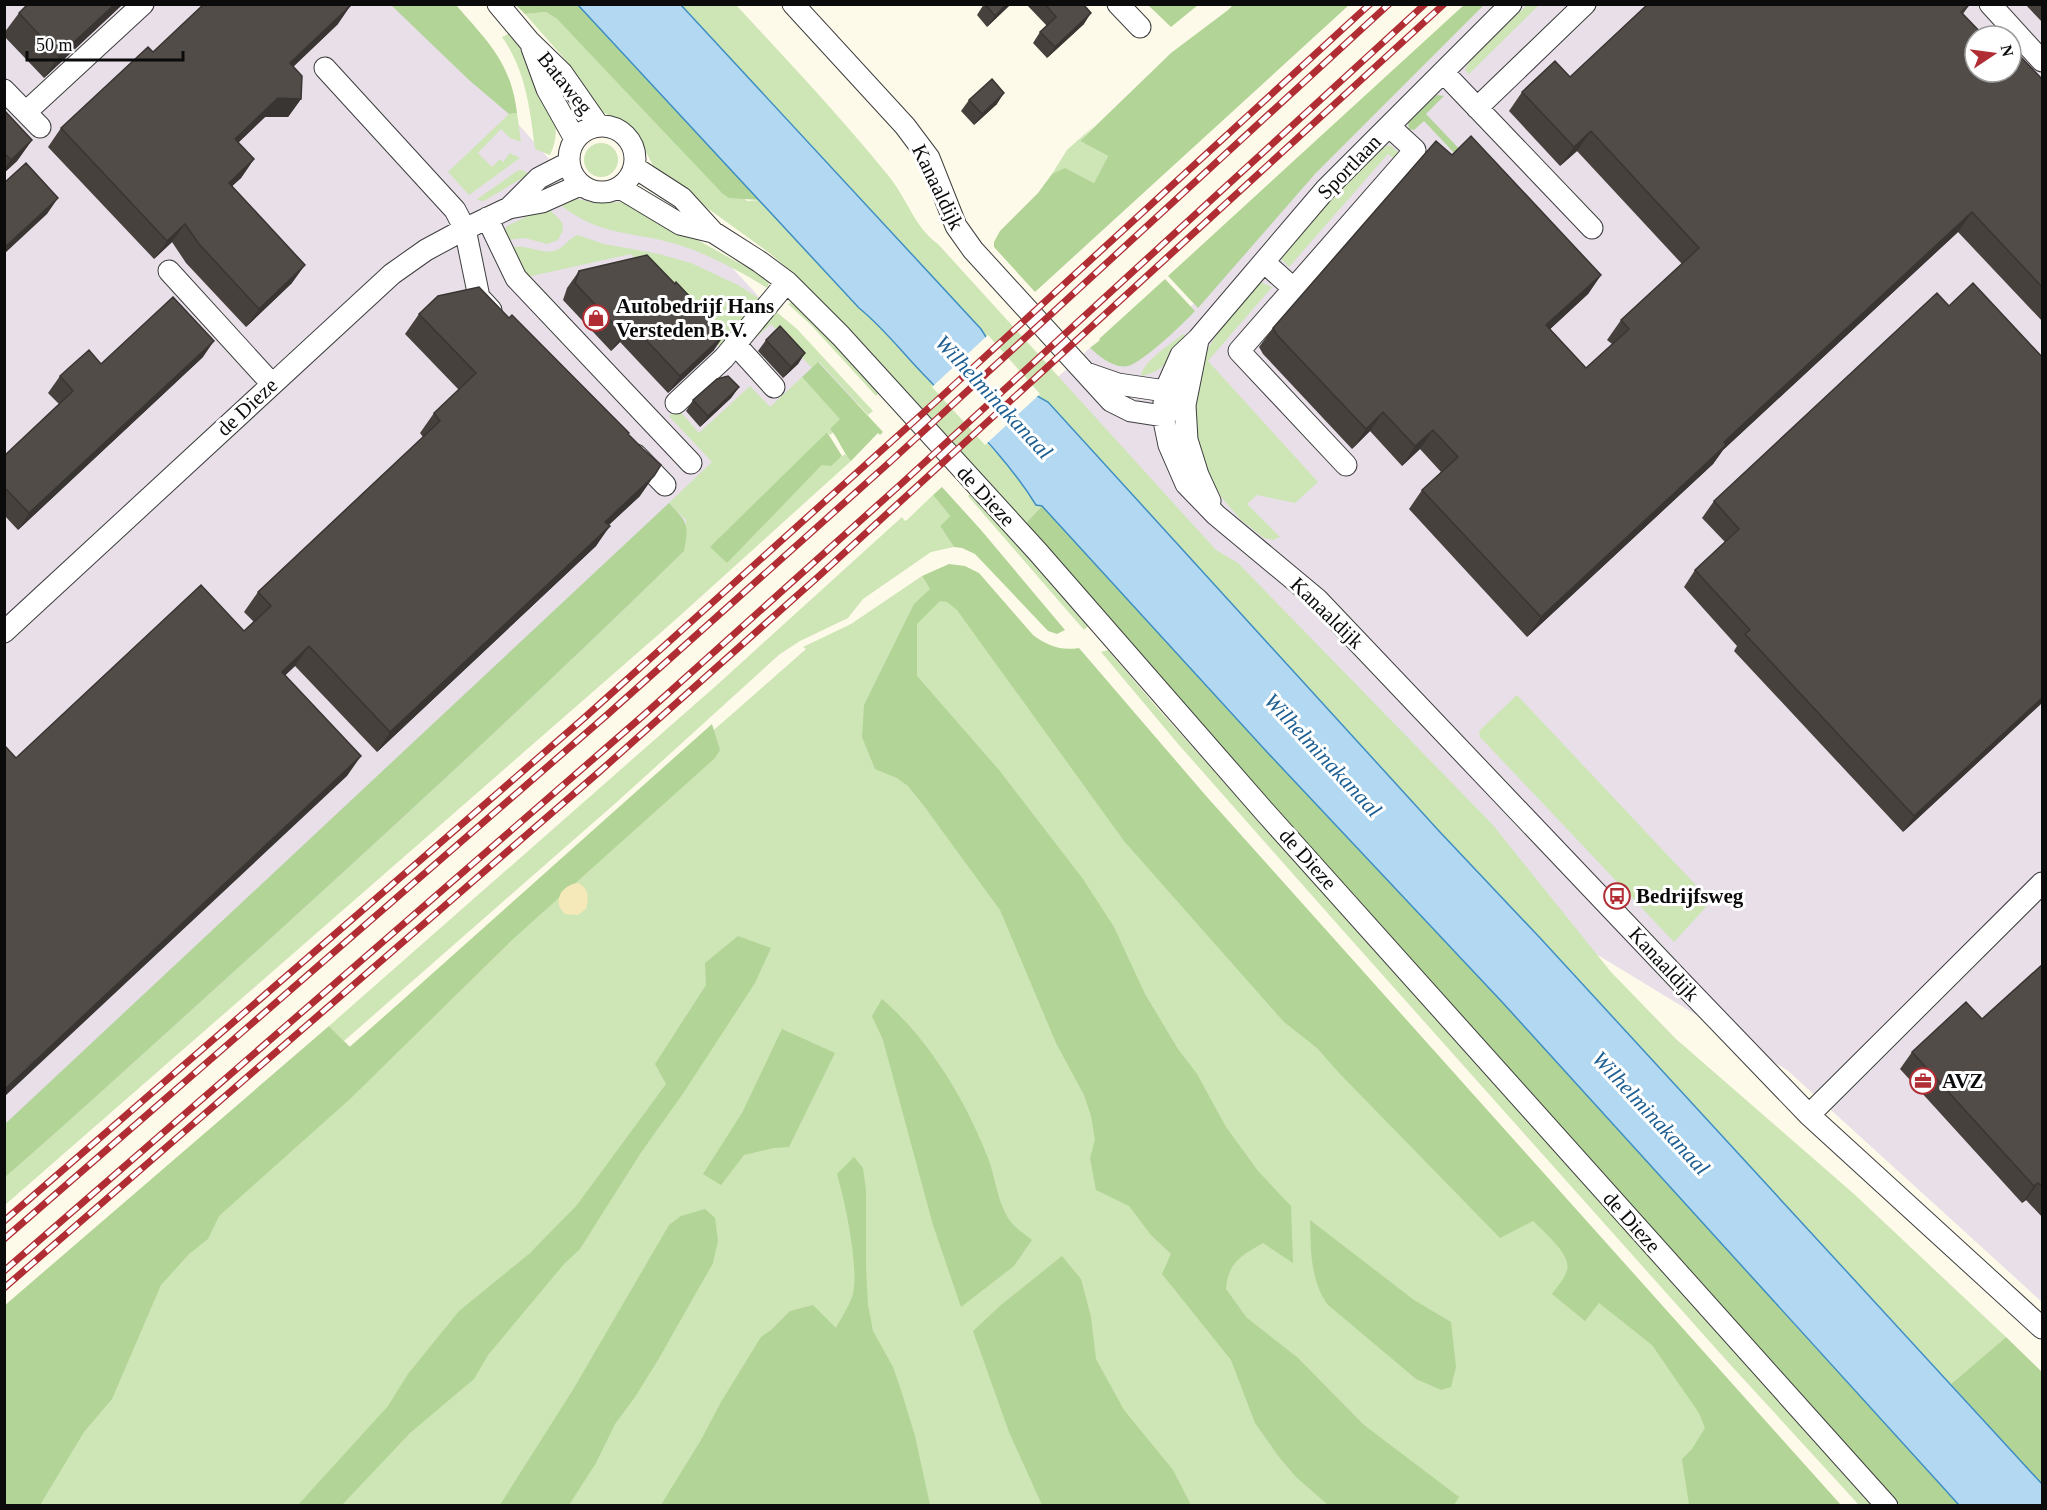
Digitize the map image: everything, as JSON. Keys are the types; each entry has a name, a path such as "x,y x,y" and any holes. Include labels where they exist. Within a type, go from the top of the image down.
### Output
{"street":[{"path":"4,90 33,120 143,4"},
{"name":"Bataweg","path":"498,4 529,41 562,73 599,126"},
{"name":"Kanaaldijk","path":"793,4 905,126 929,158 956,226 973,250 1111,401 1131,411 1163,416"},
{"path":"1118,4 1140,27"},
{"name":"Sportlaan","path":"1165,391 1181,355 1198,339 1325,190 1511,4"},
{"path":"1477,108 1585,4"},
{"path":"1990,4 2043,61"},
{"name":"Bataweg","path":"529,41 548,90 575,139"},
{"path":"325,68 455,210 465,228 479,297 503,321"},
{"path":"1443,72 1592,228"},
{"path":"599,126 615,129 627,138 634,152 634,167 631,175 620,188 604,193 595,192 580,185 570,171 568,163 571,146 575,139 584,131 599,126"},
{"path":"1346,465 1239,351 1415,150 1389,126"},
{"name":"de Dieze","path":"509,208 539,178 568,163"},
{"name":"de Dieze","path":"634,167 682,198 713,232 760,261 788,282 841,336 1037,551 1264,811 1887,1506"},
{"name":"de Dieze","path":"4,632 392,274 426,250 465,228 509,208 542,202 580,185"},
{"name":"de Dieze","path":"620,188 680,224 713,232"},
{"path":"487,218 516,278 691,463"},
{"path":"1264,262 1294,289"},
{"path":"169,272 272,384"},
{"path":"676,403 724,358 788,282"},
{"name":"Sportlaan","path":"1185,405 1198,339"},
{"path":"735,344 774,387"},
{"name":"Kanaaldijk","path":"1083,371 1118,384 1165,391 1185,405 1187,440 1198,475 1216,515"},
{"name":"Kanaaldijk","path":"1165,391 1163,416 1169,445 1186,484 1216,515 1317,599 1809,1115 2043,1328"},
{"path":"1163,416 1185,405"},
{"path":"624,444 665,485"},
{"path":"1809,1115 2043,883"}],"shaded area":[{"path":"5,5 412,5 552,162 725,260 857,403 5,1193"},
{"path":"1477,5 2042,5 2042,1302 1787,1070 1502,897 1439,831 1048,402 1037,396 1101,340 1186,312 1258,233"}],"green space":[{"path":"1465,4 1484,5 1315,174 1198,308 1168,276"},
{"path":"391,5 456,5 496,53 509,80 517,113 509,114 469,80"},
{"path":"516,5 578,5 760,200 729,198 722,193 557,19 546,12 525,14"},
{"path":"681,5 736,5 869,152 894,183 916,220 930,237 1216,550 1238,563 1492,824 1611,972 1676,1039 1854,1194 2006,1337 1951,1384 1439,831 1048,402 1037,396 981,329"},
{"path":"1148,5 1198,5 1171,27"},
{"path":"1233,5 1349,5 1035,292 994,247 1000,231 1038,193 1052,174 1065,168 1094,183 1108,156 1080,141 1171,53"},
{"path":"1527,5 1539,5 1469,74 1465,70 1472,57"},
{"path":"546,12 557,19 605,69 747,201 760,200 859,308 874,320 1022,481 1036,504 1042,506 1025,524 833,312 797,276 768,252 656,171 636,133 626,123 602,112 592,102 570,65 525,14"},
{"path":"510,33 536,77 553,114 556,135 550,155 535,149 529,105 522,77 502,37"},
{"path":"1437,95 1444,96 1426,114 1467,157 1457,156 1424,121 1414,130 1409,129 1408,123 1411,119"},
{"path":"517,113 521,142 510,138 501,129 478,153 492,167 500,159 503,162 510,153 520,158 469,195 448,172 509,114"},
{"path":"1095,125 1080,141 1108,156 1094,183 1066,169 1052,174 1067,150"},
{"path":"601,143 613,148 618,160 613,172 601,177 589,172 584,160 589,148"},
{"path":"1390,145 1399,153 1397,161 1388,154 1289,267 1281,259 1282,256 1344,185 1382,148"},
{"path":"522,170 529,174 484,201 476,200 517,171"},
{"path":"573,198 595,203 623,202 636,206 759,274 770,281 767,288 702,254 662,240 603,228 588,222 558,203"},
{"path":"547,207 562,222 563,230 558,240 547,244 525,238 506,240 504,232 507,226"},
{"path":"578,235 604,244 659,254 691,263 738,285 763,301 722,349 631,254 527,277 510,248 522,247 554,251"},
{"path":"1165,279 1195,311 1173,333 1143,358 1128,366 1112,364 1090,348 1100,340"},
{"path":"1260,282 1272,287 1208,361 1318,482 1295,503 1257,495 1247,504 1280,537 1273,540 1264,538 1241,520 1222,498 1200,459 1192,416 1205,354 1222,325"},
{"path":"794,301 880,392 876,396 811,325 788,304"},
{"path":"773,309 797,329 873,411 868,415 819,362 812,368 771,324 750,343"},
{"path":"1183,334 1187,337 1168,362 1156,371 1141,376 1152,359"},
{"path":"818,362 883,432 880,435 878,433 851,461 830,429 840,419 802,377"},
{"path":"802,377 841,419 831,429 834,432 830,435 827,432 711,547 727,562 822,465 831,465 845,454 851,461 674,621 5,1205 4,1177 128,1068 414,807 684,551 686,520 669,503 712,462 669,416 679,410 699,433 750,386 770,407"},
{"path":"827,432 842,456 831,466 822,465 727,563 710,547"},
{"path":"942,487 1065,630 1057,634 1048,631 975,554 954,547 940,526 950,516 933,495"},
{"path":"971,492 1088,626 1084,630 968,496"},
{"path":"933,495 950,516 940,526 954,547 931,552 863,599 848,618 800,641 780,654 618,801 344,1041 329,1026 718,684 902,517 905,521 907,520"},
{"path":"669,503 686,524 684,551 414,807 5,1177 5,1124"},
{"path":"1042,506 1267,752 1503,1003 1959,1505 1900,1505 1151,671 1025,524"},
{"path":"949,564 965,566 979,573 1039,639 1060,648 1079,648 1207,797 1841,1505 1689,1505 1682,1459 1692,1449 1705,1428 1699,1413 1652,1345 1599,1303 1585,1321 1552,1294 1565,1276 1567,1264 1561,1251 1549,1237 1533,1221 1500,1238 1317,1048 1284,1022 1124,841 957,610 947,602 940,601 917,624 917,676 999,770 1083,879 1114,927 1145,994 1178,1049 1197,1074 1226,1127 1258,1171 1291,1206 1293,1263 1263,1243 1237,1261 1230,1272 1226,1289 1247,1318 1297,1357 1364,1425 1459,1497 1454,1505 1328,1505 1296,1477 1255,1423 1231,1360 1162,1274 1171,1254 1151,1235 1129,1206 1096,1190 1090,1158 1095,1140 1091,1116 1084,1095 1056,1043 1000,910 908,786 897,778 875,769 862,737 864,705 914,604 930,589 922,576"},
{"path":"922,576 930,589 943,576 1813,1505 5,1505 4,1345 731,715 806,649 803,647 851,624"},
{"path":"1108,650 1345,918 1873,1505 1859,1505 1727,1361 1179,745 1101,652"},
{"path":"1517,695 1707,897 1707,906 1674,942 1480,737 1481,729"},
{"path":"712,724 720,750 715,758 513,939 350,1099 219,1216 208,1239 189,1254 161,1285 112,1399 84,1432 40,1505 5,1505 4,1306 329,1026 350,1047"},
{"path":"738,936 771,948 755,983 684,1092 640,1154 580,1249 564,1264 488,1355 474,1379 410,1433 342,1505 298,1505 388,1406 408,1374 459,1311 529,1254 577,1205 666,1084 655,1064 706,985 705,963"},
{"path":"882,999 915,1033 944,1072 979,1136 1006,1215 1015,1227 1032,1240 1014,1266 961,1307 933,1225 883,1040 872,1016"},
{"path":"782,1029 835,1053 789,1147 744,1155 721,1185 703,1174 742,1113"},
{"path":"854,1157 863,1168 866,1190 866,1267 868,1305 873,1331 893,1367 901,1390 915,1436 930,1505 661,1505 761,1337 790,1311 813,1305 836,1328 850,1303 854,1282 853,1251 837,1174"},
{"path":"705,1209 715,1218 718,1241 713,1263 658,1360 615,1424 596,1463 569,1505 500,1505 574,1388 669,1225 681,1216"},
{"path":"1310,1220 1414,1300 1451,1322 1456,1367 1451,1387 1441,1390 1416,1379 1327,1304 1314,1274"},
{"path":"1062,1256 1081,1279 1091,1317 1096,1359 1124,1410 1173,1470 1191,1505 1042,1505 1009,1432 973,1331 1001,1305"},
{"path":"2006,1337 2042,1372 2042,1484 1951,1384"}],"sand":[{"path":"578,883 587,894 586,909 578,915 565,914 559,904 560,894 567,887"}],"water":[{"name":"Wilhelminakanaal","path":"578,5 681,5 981,329 1037,396 1048,402 1439,831 2042,1484 2042,1505 1959,1505 1503,1003 1267,752 1042,506 1036,505 985,439 886,333 859,308"}],"pier":[{"path":"988,335 1040,394 985,445 932,387"}],"building":[{"path":"28,4 115,4 59,56 19,13"},
{"path":"204,4 351,5 290,63 302,76 301,99 278,98 235,139 254,159 229,183 305,265 259,309 199,244 185,224 167,241 61,128 148,47 153,52"},
{"path":"985,4 1007,4 995,16"},
{"path":"1045,4 1083,4 1091,13 1055,47 1040,32 1056,17"},
{"path":"1648,4 1970,4 1961,12 1972,24 1963,24 1963,84 2023,84 2023,59 2043,80 2043,288 1972,212 1724,442 1726,445 1541,617 1422,490 1458,457 1433,430 1415,446 1383,412 1366,429 1273,328 1436,141 1452,155 1471,136 1601,275 1546,325 1586,368 1629,329 1621,320 1699,248 1591,131 1574,147 1522,92 1555,61 1570,77"},
{"path":"992,79 1004,93 982,114 969,100"},
{"path":"4,110 32,140 11,160 4,153"},
{"path":"26,163 58,198 4,248 4,183"},
{"path":"647,255 725,334 680,376 632,325 623,334 575,283 579,271"},
{"path":"1973,283 2043,358 2043,697 1914,816 1745,634 1750,630 1695,570 1739,529 1714,501 1937,293 1949,306"},
{"path":"479,287 509,318 512,315 661,465 654,476 605,522 610,526 390,732 309,646 282,672 361,756 4,1090 4,745 16,758 201,585 244,631 271,606 258,592 440,421 434,413 476,373 419,314 438,296"},
{"path":"173,297 214,341 29,513 4,487 4,456 73,391 60,376 89,350 101,364"},
{"path":"780,326 805,353 791,367 766,340"},
{"path":"728,376 739,387 708,416 693,400 717,379"},
{"path":"2043,964 2043,1187 2038,1183 2034,1186 1912,1052 1966,1002 1982,1019"}],"railway":[{"path":"4,1221 583,719 942,396 1370,4"},
{"path":"4,1239 608,714 891,461 1389,4"},
{"path":"4,1271 645,714 900,485 1425,4"},
{"path":"4,1288 599,772 819,576 1444,4"}],"place":[{"name":"Autobedrijf Hans Versteden B.V.","path":"596,318"},
{"name":"Bedrijfsweg","path":"1617,896"},
{"name":"AVZ","path":"1923,1081"}]}
